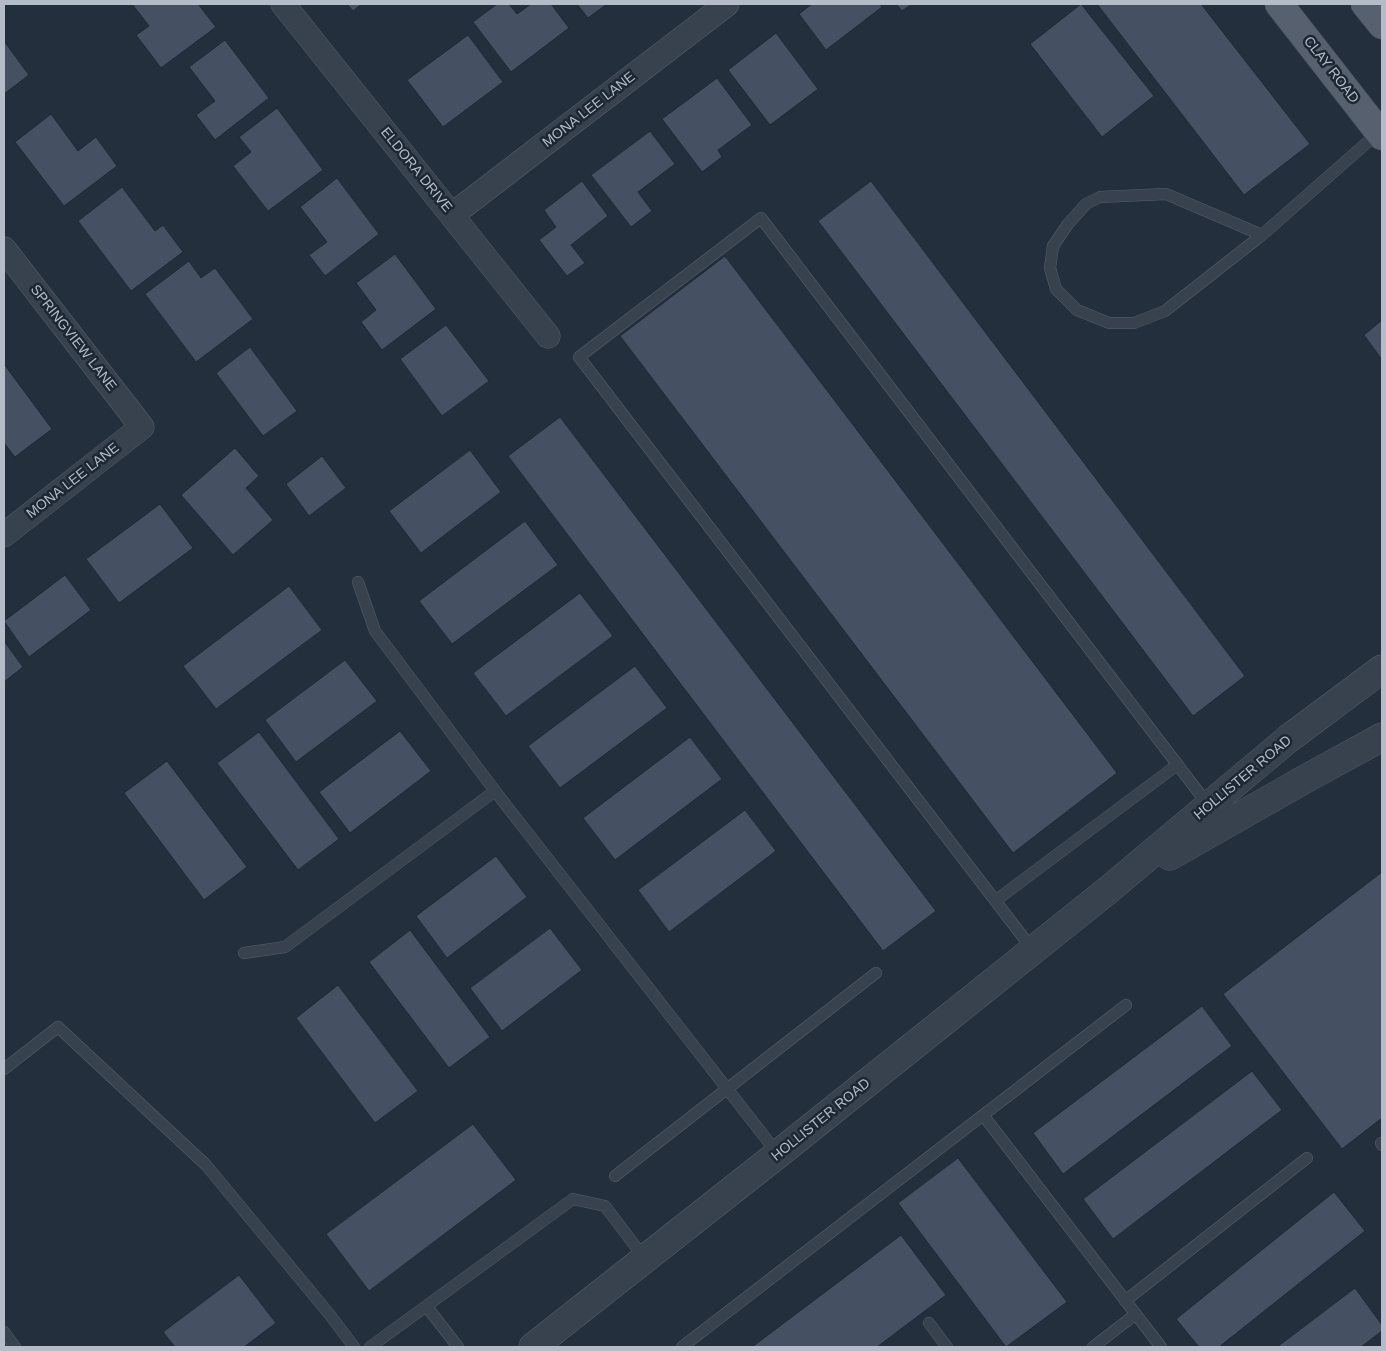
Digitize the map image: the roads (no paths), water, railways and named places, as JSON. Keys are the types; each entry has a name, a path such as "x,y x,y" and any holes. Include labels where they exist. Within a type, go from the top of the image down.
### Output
{"main road":[{"name":"CLAY ROAD","path":"1279,4 1381,132"},
{"path":"1365,4 1382,26"}],"street":[{"name":"ELDORA DRIVE","path":"283,4 548,336"},
{"name":"MONA LEE LANE","path":"452,215 727,4"},
{"name":"SPRINGVIEW LANE","path":"4,249 142,427"},
{"name":"MONA LEE LANE","path":"4,536 142,427"},
{"name":"HOLLISTER ROAD","path":"533,1347 1107,891 1288,738 1382,669"},
{"name":"HOLLISTER ROAD","path":"1107,891 1382,737"}],"lane":[{"path":"1262,235 1166,194 1100,197 1086,204 1068,224 1053,246 1050,268 1056,289 1077,310 1108,323 1134,323 1165,312 1262,235 1381,132"},
{"path":"1033,950 579,357 761,218 1209,806"},
{"path":"358,582 374,631 495,791 778,1154"},
{"path":"995,901 1177,765"},
{"path":"244,953 285,947 495,791"},
{"path":"615,1176 876,973"},
{"path":"682,1347 1126,1004"},
{"path":"4,1070 58,1028 206,1165 330,1314 354,1347"},
{"path":"983,1115 1161,1347"},
{"path":"1126,1301 1307,1158"},
{"path":"370,1347 573,1199 604,1206 645,1259"},
{"path":"427,1307 458,1347"},
{"path":"1093,1347 1136,1314"},
{"path":"929,1323 947,1347"},
{"path":"4,1332 15,1347"}]}
